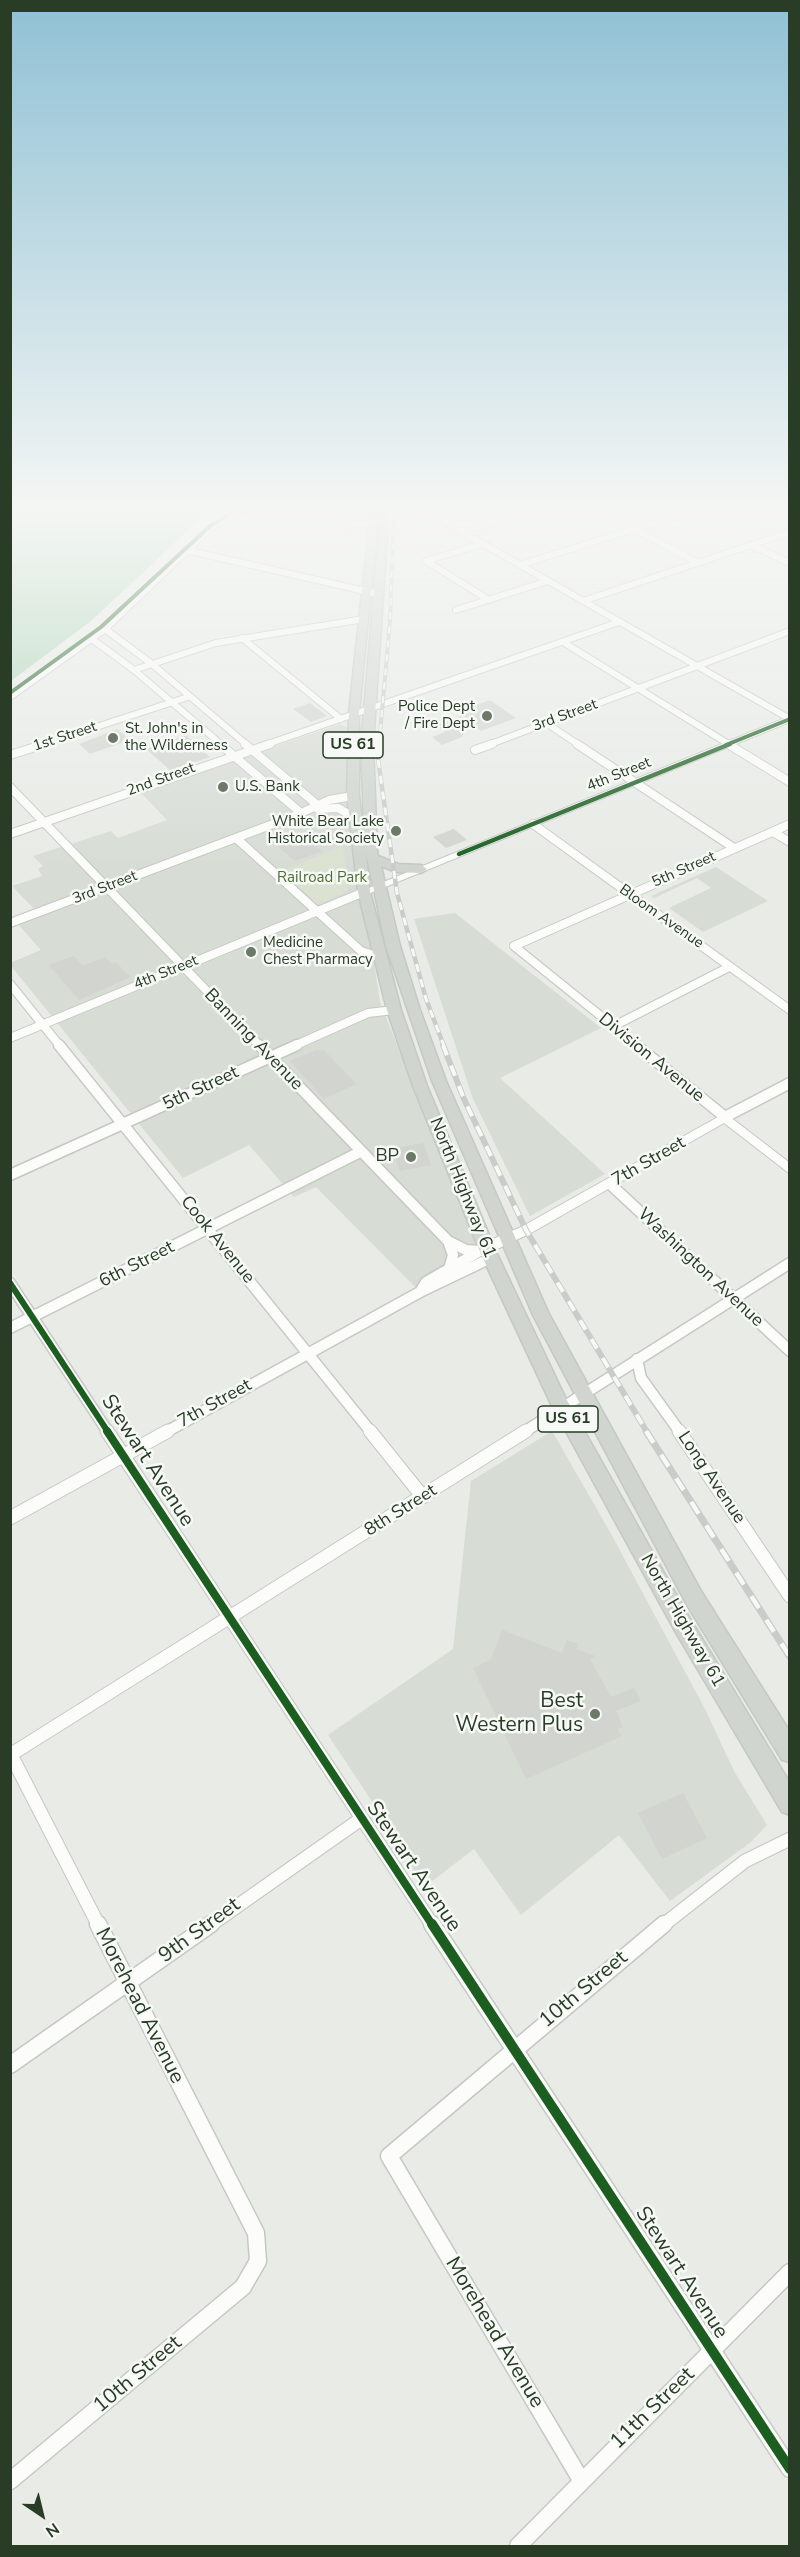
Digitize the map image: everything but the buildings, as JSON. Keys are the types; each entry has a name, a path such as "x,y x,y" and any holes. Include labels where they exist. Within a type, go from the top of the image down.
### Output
{"main road":[{"name":"North Highway 61","path":"363,628 354,713 353,796 364,892 394,1010 420,1086 486,1252 561,1407 615,1500 682,1624 789,1804"},
{"name":"North Highway 61","path":"376,628 367,744 373,858 393,946 439,1081 541,1315 694,1598 789,1752"},
{"path":"353,796 370,806"},
{"path":"373,858 396,868 421,869"},
{"path":"394,1010 409,1013 417,1020"}],"street":[{"path":"134,670 242,638 304,628"},
{"name":"2nd Street","path":"10,834 251,748 601,628"},
{"path":"630,628 789,719"},
{"path":"10,697 105,629 152,664 188,697 321,806"},
{"name":"3rd Street","path":"475,750 638,690 789,630"},
{"path":"242,638 341,719"},
{"path":"92,639 134,670 301,813"},
{"path":"563,642 789,782"},
{"name":"1st Street","path":"10,755 188,697"},
{"name":"4th Street","path":"10,1038 789,719"},
{"path":"546,723 734,848"},
{"name":"Banning Avenue","path":"10,787 448,1241 466,1250 486,1252"},
{"name":"3rd Street","path":"10,923 301,813 353,796"},
{"name":"3rd Street","path":"321,806 338,808 355,818"},
{"name":"Bloom Avenue","path":"533,824 789,1010"},
{"name":"5th Street","path":"514,946 789,824"},
{"path":"773,832 789,842"},
{"path":"236,838 361,951 379,957"},
{"name":"Division Avenue","path":"514,946 789,1170"},
{"path":"612,1027 729,967"},
{"name":"Cook Avenue","path":"10,984 423,1497"},
{"name":"5th Street","path":"10,1175 368,1013 394,1010"},
{"name":"7th Street","path":"10,1518 420,1292 507,1239 789,1083"},
{"name":"6th Street","path":"10,1328 360,1152"},
{"name":"Washington Avenue","path":"610,1184 789,1351"},
{"path":"448,1241 453,1255 449,1269"},
{"name":"7th Street","path":"420,1292 426,1282 486,1252"},
{"name":"8th Street","path":"11,1754 538,1425 561,1407 789,1263"},
{"name":"Stewart Avenue","path":"10,1283 789,2469"},
{"name":"Long Avenue","path":"637,1359 641,1378 704,1465 789,1596"},
{"name":"Morehead Avenue","path":"11,1754 256,2233 258,2262"},
{"name":"9th Street","path":"10,2065 361,1819"},
{"name":"10th Street","path":"389,2156 693,1900 745,1861 789,1839"},
{"name":"Morehead Avenue","path":"389,2156 581,2480"},
{"name":"10th Street","path":"10,2481 243,2287 258,2262"},
{"name":"11th Street","path":"518,2547 581,2480 789,2272"}],"shaded area":[{"path":"11,628 81,628 11,681"},
{"path":"340,724 347,727 347,789 380,1002 481,1257 420,1292 316,1187 294,1197 249,1145 183,1178 10,963 41,950 17,923 39,914 12,886 42,876 38,869 43,866 33,856 111,831 118,838 167,820 140,792"},
{"path":"716,867 768,901 703,932 669,908 711,888 697,878 654,898 651,896"},
{"path":"455,913 601,1028 500,1078 605,1174 530,1216 473,1099 414,919"},
{"path":"552,1431 610,1532 705,1709 734,1771 767,1825 751,1842 670,1901 619,1835 521,1915 474,1849 422,1889 407,1854 328,1735 453,1649 471,1481"}],"green space":[{"name":"Railroad Park","path":"343,846 348,891 317,904 282,871"}],"railway":[{"path":"379,745 389,628"},
{"path":"379,744 378,759 397,893 426,999 444,1046"},
{"path":"443,1045 464,1099 526,1230 647,1432"},
{"path":"646,1431 790,1657"}],"cycle path":[{"path":"10,693 99,628"},
{"path":"459,854 790,719"},
{"path":"10,1283 790,2469"}],"place":[{"name":"Police Dept / Fire Dept","path":"487,716"},
{"name":"St. John's in the Wilderness","path":"113,738"},
{"name":"U.S. Bank","path":"223,787"},
{"name":"White Bear Lake Historical Society","path":"396,831"},
{"name":"Medicine Chest Pharmacy","path":"251,952"},
{"name":"BP","path":"411,1157"},
{"name":"Best Western Plus","path":"595,1714"}]}
